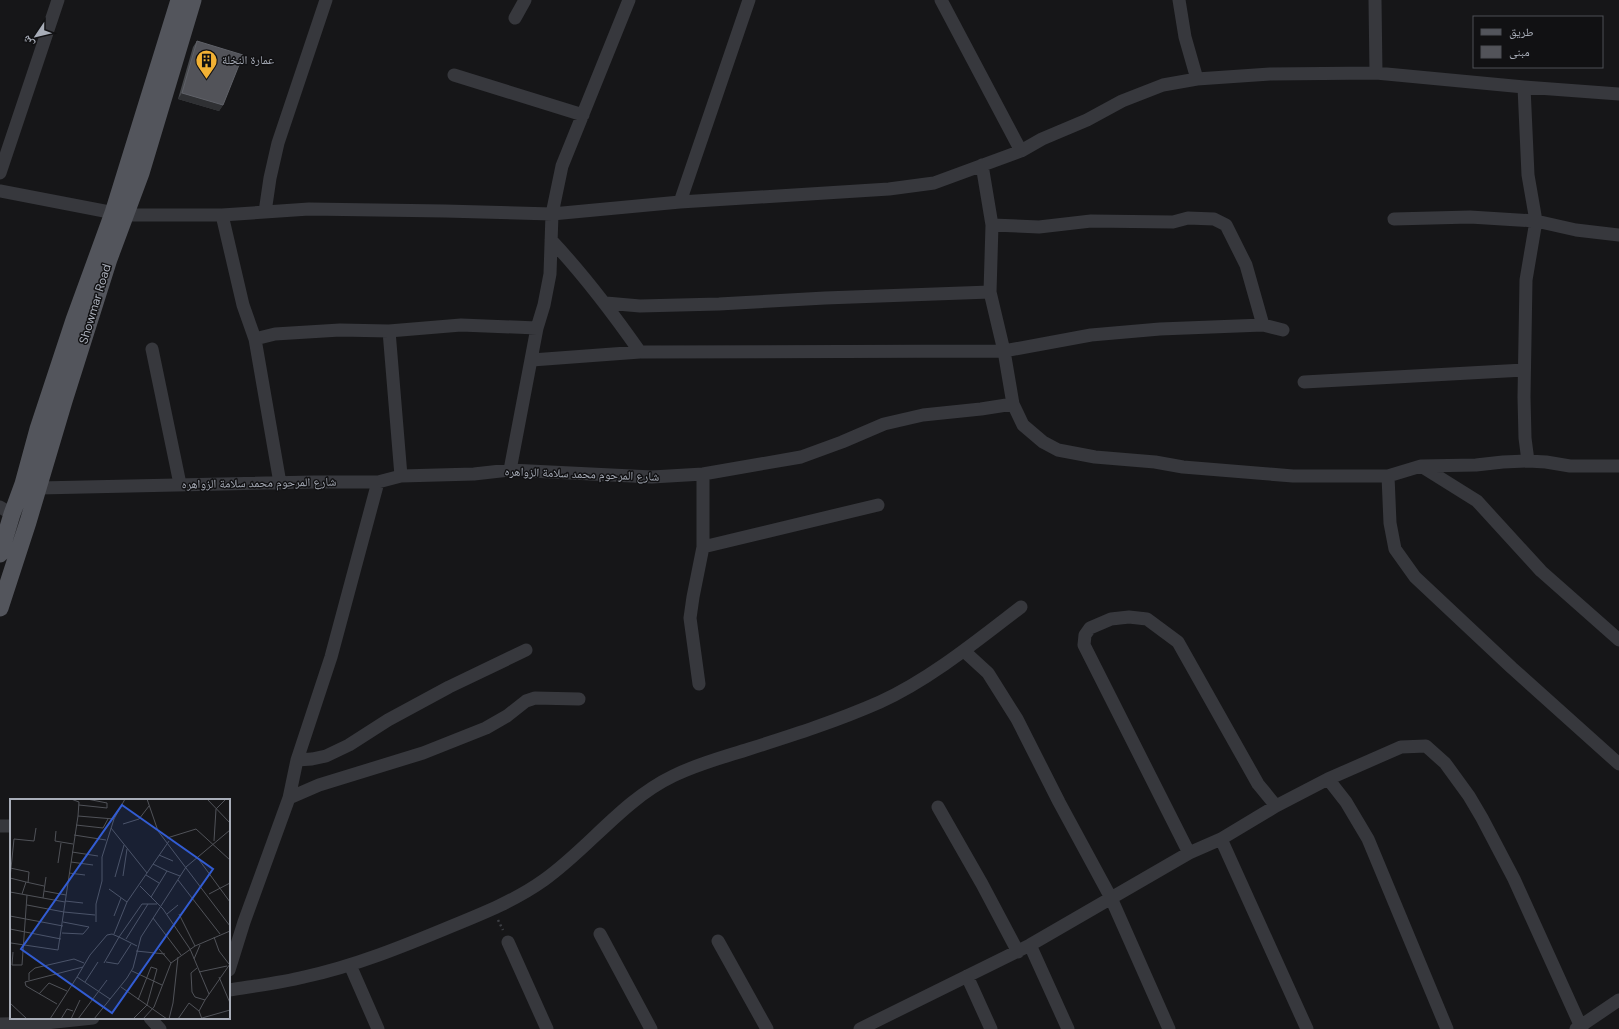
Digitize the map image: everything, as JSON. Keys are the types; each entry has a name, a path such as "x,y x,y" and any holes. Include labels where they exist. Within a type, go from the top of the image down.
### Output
{"main road":[{"name":"Showmar Road","path":"0,608 31,486 64,401 119,214 179,0"},
{"name":"Showmar Road","path":"119,214 141,174 194,0"},
{"name":"Showmar Road","path":"0,554 6,511 31,486"}],"street":[{"path":"0,173 58,0"},
{"path":"264,212 278,143 326,0"},
{"path":"515,18 525,0"},
{"path":"510,470 537,328 550,274 552,214 562,166 629,0"},
{"path":"680,202 749,0"},
{"path":"941,0 1021,151"},
{"path":"1179,0 1184,37 1197,79"},
{"path":"1375,0 1376,72"},
{"path":"0,191 119,214 222,214 309,209 552,214 680,202 888,189 934,183 1021,151 1042,139 1087,120 1122,101 1163,85 1197,79 1270,74 1376,72 1524,87 1619,94"},
{"path":"454,75 583,115"},
{"path":"1524,87 1528,174 1536,221 1526,280 1524,425 1528,461"},
{"path":"982,165 992,225 990,292 1004,351 1013,404 1023,425 1043,442 1058,450 1094,457 1155,462 1183,467 1293,476 1388,476 1421,466 1476,465 1528,461 1584,466 1619,466"},
{"path":"222,214 243,305 255,339 280,483"},
{"path":"1394,219 1470,217 1536,221 1576,230 1619,235"},
{"path":"992,225 1039,227 1091,221 1173,222 1188,218 1214,219 1226,225 1246,265 1263,325"},
{"path":"551,240 580,270 606,303 640,352"},
{"path":"606,303 640,306 719,304 825,298 990,292"},
{"path":"255,339 275,334 340,330 389,331 461,325 537,328"},
{"path":"532,360 640,352 1004,351 1091,335 1160,329 1263,325 1284,330"},
{"path":"389,331 401,476"},
{"path":"152,349 180,484"},
{"path":"1304,382 1524,370"},
{"name":"شارع المرحوم محمد سلامة الزواهره","path":"31,486 378,482 401,476 474,474 510,470 652,477 703,474 801,457 842,442 884,424 923,415 1013,404"},
{"path":"1421,466 1477,501 1541,571 1619,640"},
{"path":"699,684 690,618 703,547 703,474"},
{"path":"1388,476 1390,522 1395,549 1415,577 1512,668 1619,764"},
{"path":"230,967 244,922 289,798 297,760 331,657 378,482"},
{"path":"703,547 878,506"},
{"path":"230,990 303,978 350,965 493,910 543,880 577,855 643,793 673,776 708,762 804,731 882,701 964,650 1021,608"},
{"path":"1189,853 1084,646 1085,635 1090,628 1112,619 1129,617 1147,619 1178,642 1258,784 1276,806"},
{"path":"297,760 326,756 449,687 526,650"},
{"path":"964,650 988,673 1017,719 1059,802 1111,898 1169,1029"},
{"path":"289,798 319,785 423,753 486,728 507,716 526,702 535,698 578,699"},
{"path":"860,1029 1018,952 1189,853 1221,839 1276,806 1328,779 1401,747 1426,746 1445,763 1472,801 1514,879 1580,1028 1619,1000"},
{"path":"1328,779 1346,802 1368,839 1447,1029"},
{"path":"938,807 982,884 1018,952"},
{"path":"1221,839 1307,1029"},
{"path":"600,934 651,1029"},
{"path":"718,941 767,1029"},
{"path":"508,942 547,1029"},
{"path":"1030,945 1068,1029"},
{"path":"350,965 378,1029"},
{"path":"968,976 992,1029"},
{"path":"0,1024 46,1024 86,1019"},
{"path":"151,1019 160,1029"}],"path":[{"path":"493,910 508,942"}],"building":[{"name":"عمارة النخلة","path":"197,41 243,55 223,105 182,93"}],"place":[{"name":"عمارة النخلة","path":"207,80"}]}
